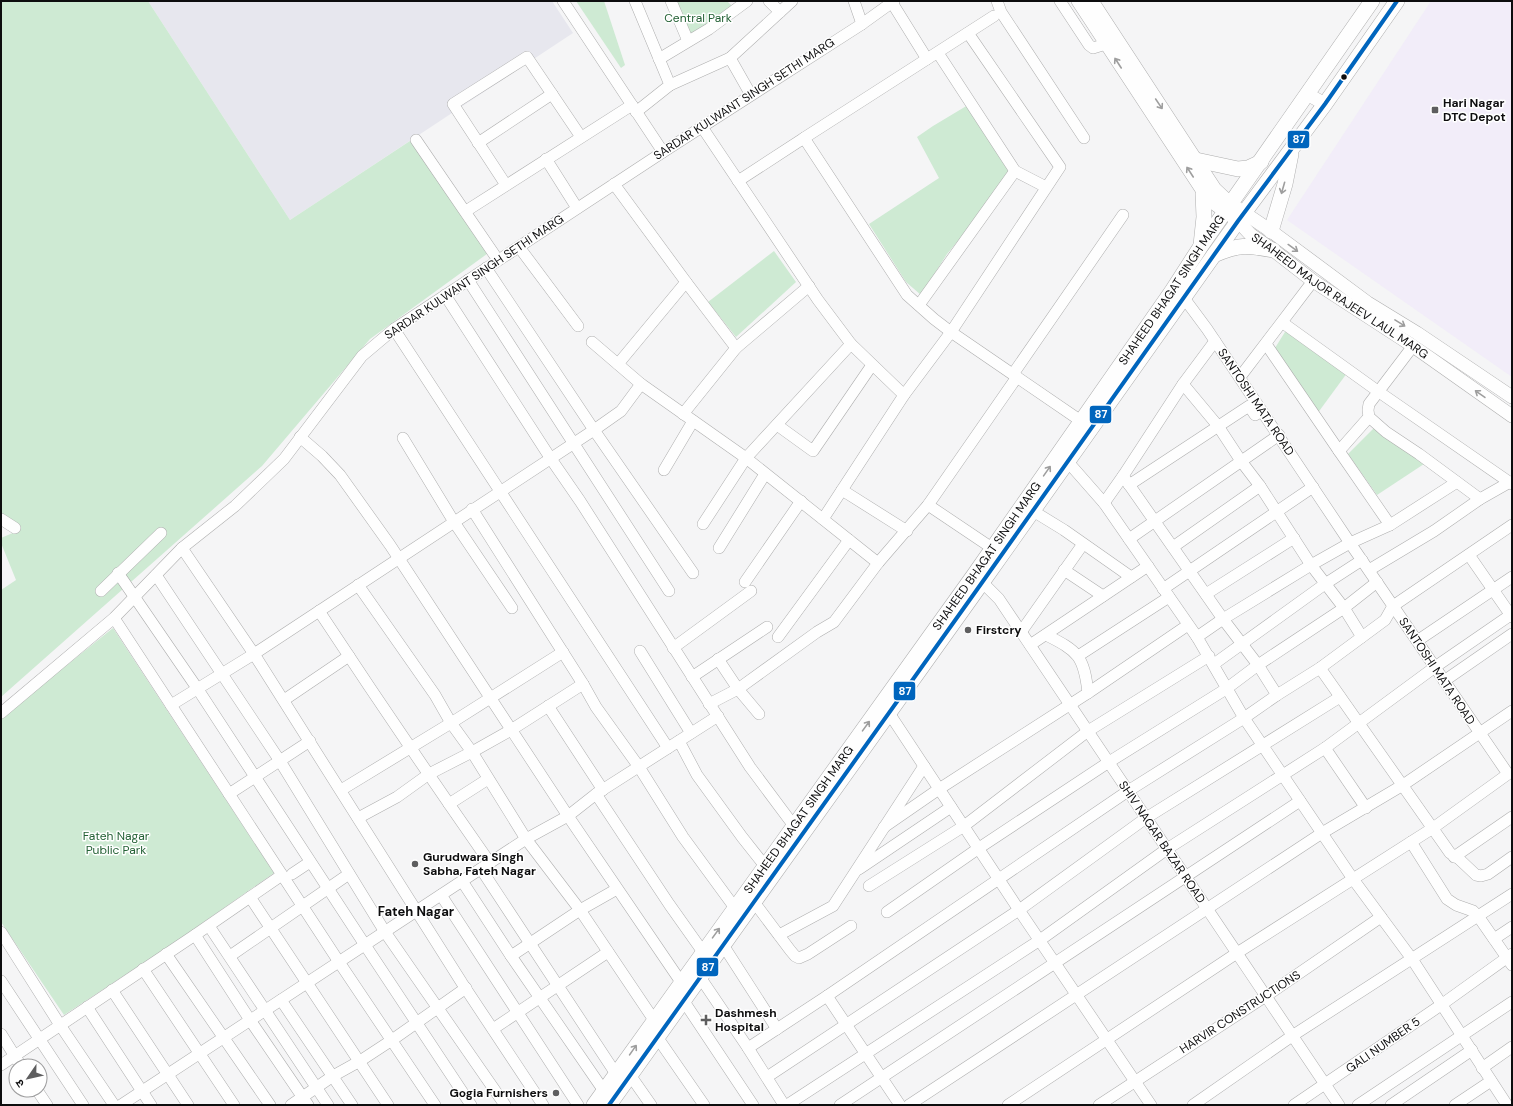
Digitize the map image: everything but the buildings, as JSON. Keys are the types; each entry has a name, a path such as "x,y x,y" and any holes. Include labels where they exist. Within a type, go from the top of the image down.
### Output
{"main road":[{"name":"SHAHEED BHAGAT SINGH MARG","path":"623,1075 654,1020 681,982 794,826 978,578 992,548 1172,291 1201,246 1372,1"},
{"path":"594,1105 606,1098 623,1075 657,1037 684,1000 889,713 978,578 1033,511 1241,217 1292,150 1397,1"},
{"path":"1271,230 1285,184 1292,150"},
{"path":"1196,160 1238,169 1252,167 1261,162"},
{"path":"1201,246 1204,217 1204,193"},
{"path":"1214,255 1240,246 1273,250"}],"street":[{"path":"563,1 663,152"},
{"path":"635,1 670,85"},
{"path":"671,1 688,41"},
{"path":"659,58 709,29 747,1"},
{"path":"769,1 780,12"},
{"path":"466,211 581,137 634,109 670,85 730,58 792,1"},
{"path":"854,1 862,24"},
{"path":"892,1 927,59"},
{"name":"SARDAR KULWANT SINGH SETHI MARG","path":"1,714 114,618 182,548 235,506 284,459 362,356 394,328 862,24 892,1"},
{"path":"997,1 1001,12 1084,138"},
{"path":"1060,1 1089,45 1093,48 1106,44"},
{"name":"SHAHEED MAJOR RAJEEV LAUL MARG","path":"1078,1 1208,199 1228,208 1241,217 1271,230 1368,302 1512,398"},
{"name":"SHAHEED MAJOR RAJEEV LAUL MARG","path":"1092,1 1228,208"},
{"path":"738,181 994,16"},
{"path":"823,519 904,395 951,332 1060,168 968,33"},
{"path":"938,53 1015,171 1046,187"},
{"path":"506,185 453,104 527,57 581,137"},
{"path":"730,58 751,95"},
{"path":"478,143 552,94"},
{"path":"1307,94 1325,104"},
{"path":"702,127 809,286 851,344 904,395"},
{"path":"804,138 907,295 951,332 1081,421"},
{"path":"416,140 466,211 498,260"},
{"path":"546,159 577,208"},
{"path":"919,305 1015,171"},
{"path":"614,184 736,348"},
{"path":"709,704 738,689 817,632 834,622 878,563 907,531 928,504 1123,215"},
{"name":"SHAHEED MAJOR RAJEEV LAUL MARG","path":"1241,217 1250,234 1313,281 1413,346 1512,416"},
{"path":"519,246 578,326"},
{"path":"486,268 594,430 693,573"},
{"path":"468,280 669,591"},
{"path":"1240,377 1283,323 1313,281"},
{"path":"618,364 686,282"},
{"path":"664,470 688,417 736,348 809,286"},
{"path":"444,295 584,508 750,767 794,826"},
{"name":"SANTOSHI MATA ROAD","path":"1008,1105 1237,953 1433,828 1510,773 1479,733 1376,582 1240,377 1184,298"},
{"path":"1283,323 1379,392 1511,483 1480,499 1434,530 1368,570"},
{"path":"394,328 668,748"},
{"path":"1104,503 1126,480 1183,384 1215,341"},
{"path":"592,342 640,384 746,458 878,563"},
{"path":"703,524 746,458 851,344"},
{"path":"1266,344 1390,525"},
{"path":"1339,451 1369,417 1369,404 1413,346"},
{"path":"777,426 813,450 872,365"},
{"path":"171,705 254,654 594,430 621,411 640,384"},
{"path":"1183,384 1218,426 1241,462 1260,486 1311,565 1344,608 1362,637"},
{"path":"1126,480 1249,406 1255,416 1262,410"},
{"path":"1369,417 1386,432 1419,454 1480,499"},
{"path":"1129,539 1279,435"},
{"path":"300,438 322,456 340,475 399,558 568,816 681,982"},
{"path":"403,438 454,522 512,608"},
{"path":"1068,462 1104,503 1197,637 1244,718 1353,879 1412,959 1507,1105"},
{"path":"719,548 765,474"},
{"path":"1126,480 1223,619 1258,665 1276,695"},
{"path":"1197,637 1223,619 1311,565 1350,543 1390,525 1457,482"},
{"path":"1173,547 1260,486"},
{"path":"1078,656 1166,593 1190,570 1313,487"},
{"path":"842,490 907,531"},
{"path":"673,648 748,587 801,501"},
{"path":"928,504 992,548"},
{"path":"472,509 563,652 596,707 639,767 683,837 735,908"},
{"path":"1033,511 1131,577"},
{"path":"1,519 15,528"},
{"path":"748,1048 1128,791 1320,668 1385,620 1393,606 1512,525"},
{"path":"101,591 161,533"},
{"path":"1206,594 1294,538"},
{"path":"778,637 849,540"},
{"path":"1021,632 1083,544"},
{"path":"182,548 284,700 416,911 543,1105"},
{"path":"700,976 786,1105 1040,940 1167,849 1325,748 1435,667 1512,615 1469,554"},
{"path":"869,886 964,826 1088,731 1211,660 1242,644 1325,584 1362,560"},
{"path":"1030,645 1148,566"},
{"path":"1064,570 1103,596"},
{"path":"118,573 197,688 471,1105"},
{"path":"156,574 280,761 385,932 505,1105"},
{"path":"1417,641 1512,577"},
{"name":"SHIV NAGAR BAZAR ROAD","path":"978,578 999,599 1339,1105"},
{"path":"887,912 979,848 1108,762 1226,689 1258,665 1344,608 1376,582"},
{"path":"358,585 435,695 526,839 580,910 654,1020"},
{"path":"319,611 449,804 530,943 623,1075 650,1105"},
{"path":"114,618 229,794 287,874 302,906 435,1105"},
{"path":"884,827 939,789 1088,693 1188,625"},
{"path":"692,677 767,627"},
{"path":"1046,634 1064,644 1078,656 1085,669 1088,693"},
{"path":"1444,682 1512,634"},
{"path":"640,651 691,733"},
{"path":"341,790 452,723 563,652"},
{"path":"284,700 349,656"},
{"path":"718,659 738,689 759,714"},
{"path":"1320,668 1360,723 1445,847 1454,856 1476,875 1481,876 1488,874 1512,857"},
{"path":"358,818 397,797 429,774 511,730 583,684"},
{"path":"767,1077 1019,910 1146,818 1340,696"},
{"path":"548,706 669,904 703,952"},
{"path":"909,1105 1322,833 1403,786 1512,711"},
{"path":"889,713 1000,879 1019,910 1151,1105"},
{"path":"121,1105 526,839 568,816 600,792 718,716"},
{"path":"229,794 310,741"},
{"path":"679,741 697,775 765,866"},
{"path":"1325,748 1366,808"},
{"path":"779,935 833,906 924,766"},
{"path":"449,804 488,779"},
{"path":"840,1105 1300,801"},
{"path":"856,871 951,807"},
{"path":"1454,856 1512,818"},
{"path":"1411,842 1447,898 1456,905 1473,911 1510,959"},
{"path":"1,1065 250,897 287,874 310,862"},
{"path":"230,956 349,874"},
{"path":"462,881 606,1098"},
{"path":"511,956 580,910 617,889"},
{"path":"1193,1105 1292,1036 1512,894"},
{"path":"441,895 578,1105"},
{"path":"250,897 388,1105"},
{"path":"754,902 798,958 808,954 851,926"},
{"name":"HARVIR CONSTRUCTIONS","path":"1099,1105 1266,996 1381,917"},
{"path":"209,926 328,1105"},
{"path":"1494,939 1512,927"},
{"path":"195,935 305,1101"},
{"path":"2,937 114,1105"},
{"path":"723,945 777,1029"},
{"path":"493,1029 558,984 608,952"},
{"path":"166,954 270,1105"},
{"name":"GALI NUMBER 5","path":"1294,1105 1510,959"},
{"path":"143,969 234,1105"},
{"path":"1,981 83,1105"},
{"path":"291,1105 305,1101 317,1087 392,1040 466,988"},
{"path":"112,990 188,1105"},
{"path":"827,996 900,1105"},
{"path":"281,1000 352,1105"},
{"path":"684,1000 753,1105"},
{"path":"1358,1105 1512,1002"},
{"path":"87,1007 151,1105"},
{"path":"1,1034 16,1058"},
{"path":"657,1037 704,1105"},
{"path":"1482,1068 1512,1047"},
{"path":"1390,1105 1472,1050"},
{"path":"1455,1105 1491,1081"}],"shaded area":[{"path":"148,1 552,1 573,33 290,220"},
{"name":"Hari Nagar DTC Depot","path":"1431,1 1512,1 1512,377 1287,220"}],"green space":[{"path":"1,1 148,1 290,220 416,137 491,251 370,339 262,466 1,697 1,590 16,580 1,543 1,538 15,532 1,518"},
{"path":"576,1 604,1 625,65 621,68"},
{"name":"Central Park","path":"672,1 727,1 732,6 688,38"},
{"path":"968,105 1014,169 977,218 947,254 921,295 906,282 869,224 939,178 917,137"},
{"path":"774,251 796,282 736,337 708,302"},
{"path":"1290,324 1350,369 1317,414 1275,348"},
{"path":"1374,428 1427,462 1377,495 1348,454"},
{"name":"Fateh Nagar Public Park","path":"113,628 274,873 174,943 64,1015 1,922 1,718"}],"transit line":[{"name":"87","path":"609,1105 1238,221 1325,104 1397,1"}],"place":[{"name":"Hari Nagar DTC Depot","path":"1435,110"},
{"name":"Firstcry","path":"968,630"},
{"name":"Gurudwara Singh Sabha, Fateh Nagar","path":"415,864"},
{"name":"Dashmesh Hospital","path":"706,1020"},
{"name":"Gogia Furnishers","path":"556,1093"}],"district":[{"name":"Fateh Nagar","path":"416,911"}]}
